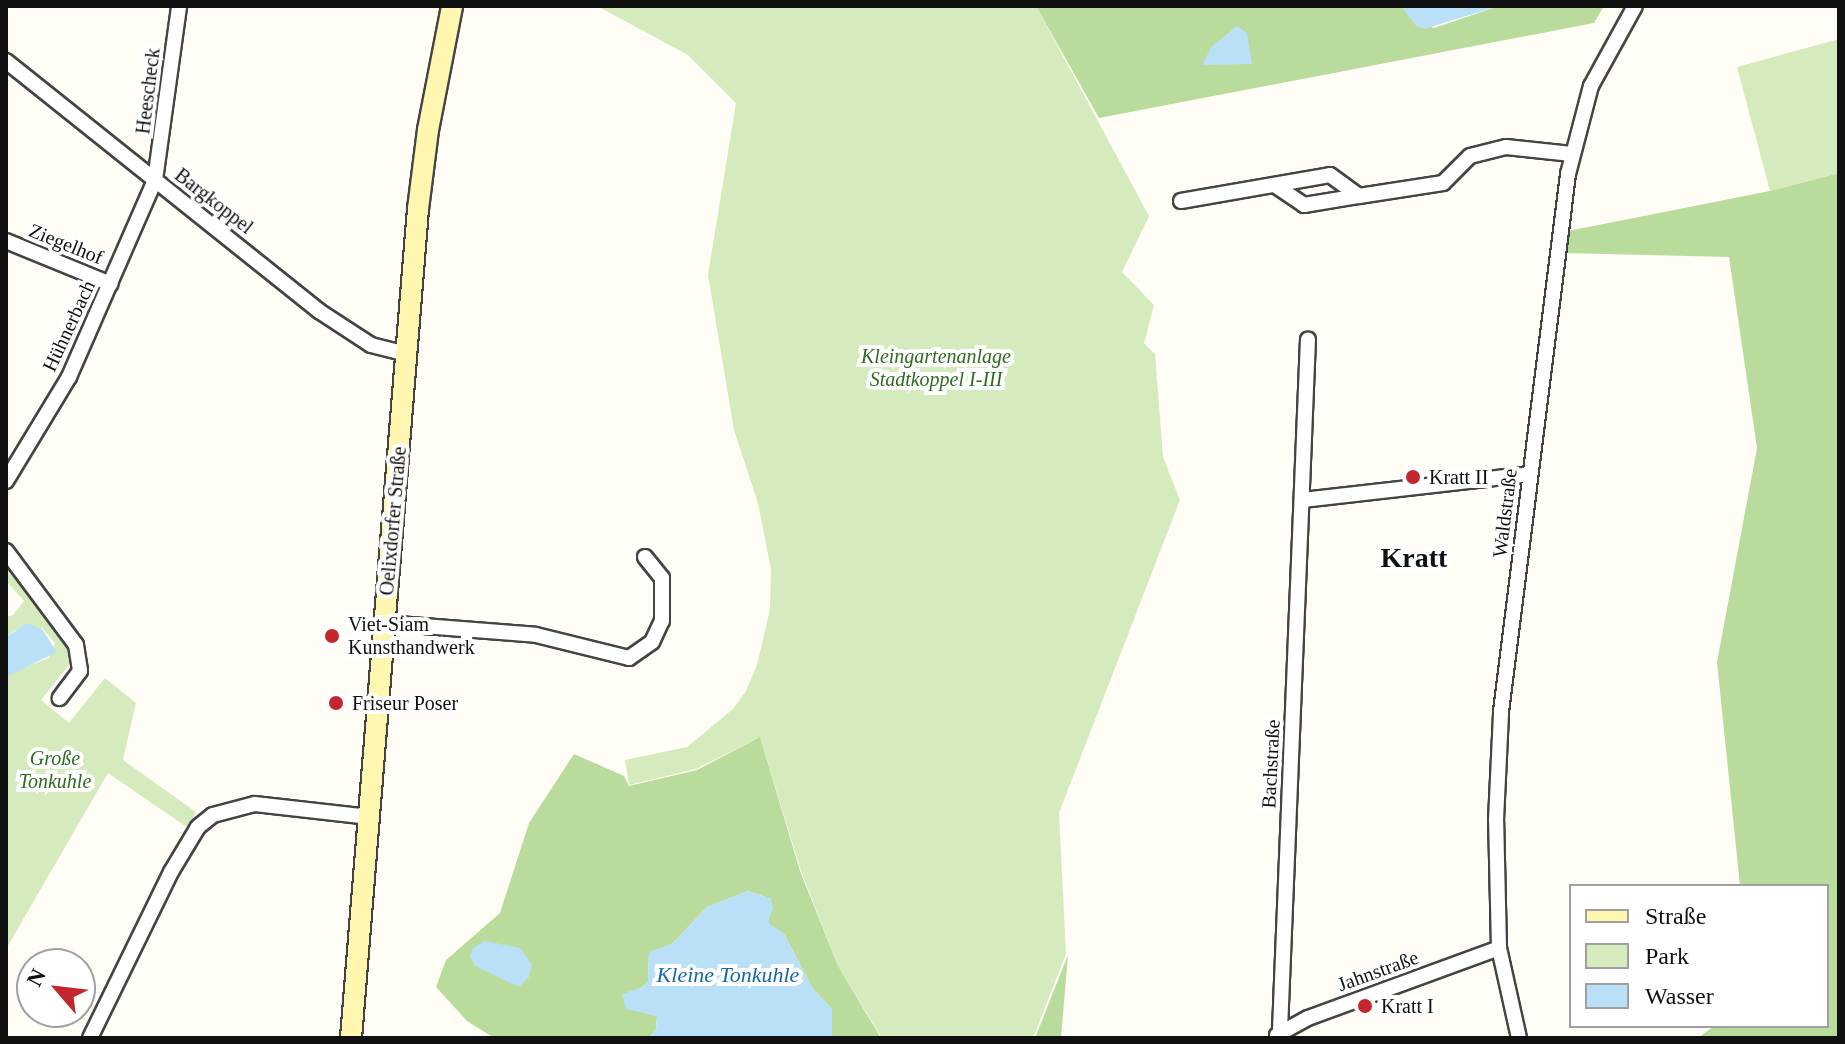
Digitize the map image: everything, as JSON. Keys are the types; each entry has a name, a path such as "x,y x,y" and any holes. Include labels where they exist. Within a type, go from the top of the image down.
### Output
{"street":[{"name":"Heescheck","path":"155,180 179,6"},
{"name":"Oelixdorfer Straße","path":"351,1038 428,130 452,6"},
{"name":"Waldstraße","path":"1519,1038 1499,948 1498,752 1572,154 1591,86 1635,6"},
{"name":"Bargkoppel","path":"6,61 329,318 371,345 407,354"},
{"path":"1276,186 1304,205 1443,183 1470,156 1506,147 1572,154"},
{"path":"1181,201 1330,175 1359,196"},
{"name":"Hühnerbach","path":"6,481 69,377 155,180"},
{"name":"Ziegelhof","path":"6,241 111,284"},
{"name":"Bachstraße","path":"1277,1034 1308,340"},
{"path":"1303,500 1530,474"},
{"path":"6,551 76,645 80,671 60,698"},
{"path":"385,623 536,635 629,658 652,642 662,621 662,578 645,557"},
{"path":"90,1038 171,872 198,827 213,815 255,804 369,817"},
{"name":"Jahnstraße","path":"1277,1034 1499,948"}],"green space":[{"name":"Kleingartenanlage Stadtkoppel I-III","path":"597,6 1036,6 1149,216 1122,272 1154,305 1144,343 1155,354 1163,457 1180,500 1059,813 1066,954 1033,1038 882,1038 838,966 801,871 760,737 696,769 629,785 625,760 687,747 733,709 746,691 757,665 770,609 771,570 758,503 734,430 708,275 736,103 688,55"},
{"path":"1036,6 1401,6 1411,18 1434,28 1499,6 1604,6 1594,23 1099,118"},
{"path":"1839,39 1839,173 1770,191 1737,67"},
{"path":"1839,173 1839,1038 1698,1038 1711,1028 1829,1028 1829,884 1740,884 1717,662 1757,448 1729,257 1564,253 1568,231 1770,191"},
{"name":"Große Tonkuhle","path":"6,560 72,647 72,661 41,700 69,723 105,678 136,703 123,760 196,812 188,828 108,773 6,949 6,674 49,658 55,643 42,628 15,630 6,637 6,617 13,615 24,601 6,581"},
{"path":"760,737 800,871 838,966 881,1038 832,1038 832,1009 813,989 784,934 773,929 768,922 771,899 748,891 707,907 672,944 649,953 648,982 622,995 642,1012 657,1016 656,1029 649,1038 494,1038 467,1021 436,987 446,960 500,913 529,823 574,754 624,776 629,786 697,770"},
{"path":"1068,955 1061,1038 1035,1038"}],"water":[{"path":"1401,6 1499,6 1424,29 1416,26"},
{"path":"1237,26 1247,33 1252,64 1202,65 1212,46"},
{"path":"27,623 42,629 57,652 8,676 6,637"},
{"name":"Kleine Tonkuhle","path":"748,891 771,899 773,908 768,922 784,934 813,989 832,1009 832,1038 649,1038 656,1029 657,1016 626,1009 622,994 641,988 648,982 649,952 672,944 707,907"},
{"path":"485,941 520,948 532,964 529,977 519,987 475,966 470,956 473,948"}],"place":[{"name":"Kratt II","path":"1413,477"},
{"name":"Viet-Siam Kunsthandwerk","path":"332,636"},
{"name":"Friseur Poser","path":"336,703"},
{"name":"Kratt I","path":"1365,1006"}],"district":[{"name":"Kratt","path":"1414,558"}]}
